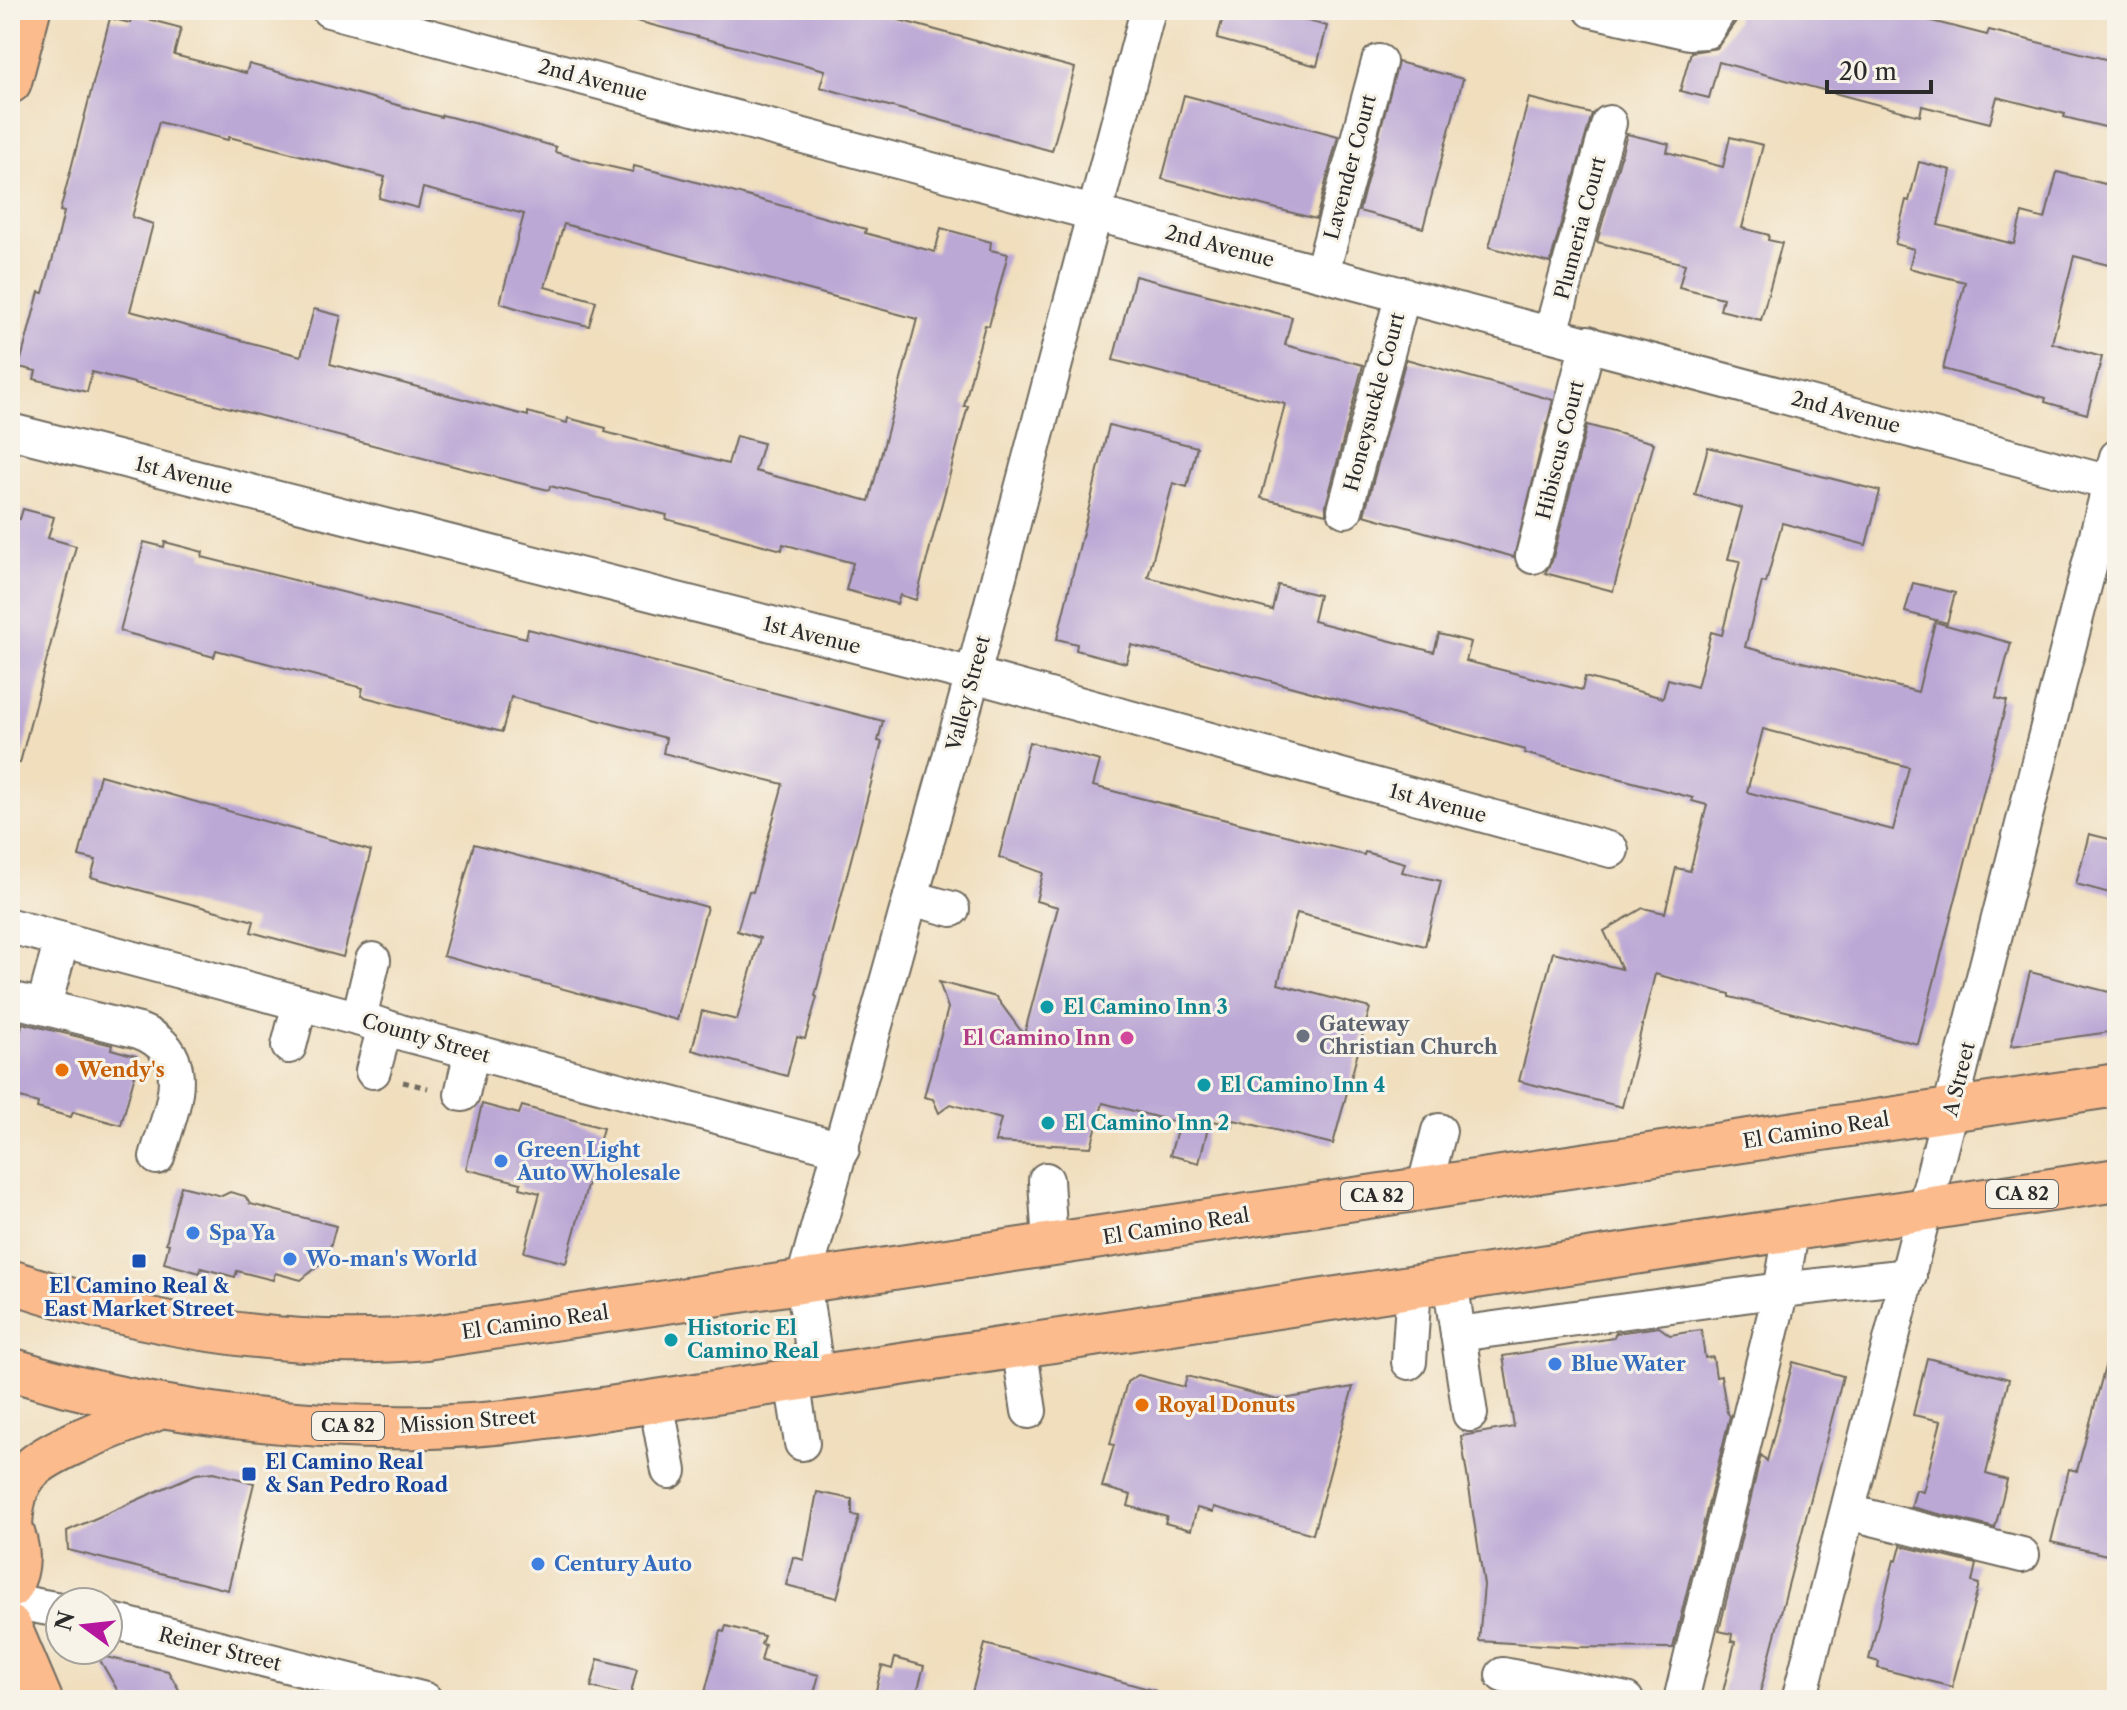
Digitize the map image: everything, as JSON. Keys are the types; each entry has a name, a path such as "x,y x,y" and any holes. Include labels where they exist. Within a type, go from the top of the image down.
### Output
{"main road":[{"path":"10,82 29,10"},
{"name":"El Camino Real","path":"10,1281 122,1313 232,1333 312,1341 386,1341 462,1333 2117,1085"},
{"name":"CA 82","path":"673,1398 2117,1180"},
{"name":"Mission Street","path":"10,1369 161,1407 302,1424 432,1427 508,1421 673,1398"},
{"path":"10,1587 19,1560 18,1545 10,1526 15,1494 32,1468 61,1451 161,1407"},
{"path":"10,1627 41,1700"}],"street":[{"name":"2nd Avenue","path":"329,10 1588,343 2114,470"},
{"name":"Valley Street","path":"802,1443 803,1282 973,675 1148,10"},
{"path":"1592,10 1689,32 1706,31 1719,10"},
{"name":"Lavender Court","path":"1322,272 1379,62"},
{"name":"Plumeria Court","path":"1551,333 1609,123"},
{"name":"Honeysuckle Court","path":"1345,510 1403,294"},
{"name":"Hibiscus Court","path":"1533,556 1588,343"},
{"name":"1st Avenue","path":"10,431 973,675 1611,850"},
{"name":"A Street","path":"1799,1700 2114,470"},
{"path":"911,898 952,909"},
{"name":"County Street","path":"10,926 842,1149"},
{"path":"44,1005 62,940"},
{"path":"373,960 372,1023 386,1076"},
{"path":"10,999 139,1031 154,1037 166,1047 175,1061 177,1078 157,1157"},
{"path":"289,1046 300,1003"},
{"path":"449,1092 472,1051"},
{"path":"1424,1189 1439,1131"},
{"path":"1046,1180 1050,1245"},
{"path":"1681,1700 1781,1290 1792,1228"},
{"path":"1458,1334 1781,1290 1909,1276"},
{"path":"1432,1283 1458,1334 1470,1414"},
{"path":"1409,1362 1432,1283"},
{"path":"1019,1346 1029,1411"},
{"path":"669,1471 673,1398"},
{"path":"1848,1512 2022,1555"},
{"path":"10,1601 44,1607"},
{"name":"Reiner Street","path":"124,1624 420,1699"},
{"path":"1503,1675 1626,1700"}],"path":[{"path":"386,1076 449,1092"}],"building":[{"path":"630,10 883,10 881,15 1075,68 1052,151 820,87 825,70 629,19"},
{"path":"1225,10 1266,10 1327,26 1317,66 1217,39"},
{"path":"1739,10 1888,10 1987,35 1989,30 2117,62 2117,130 1997,97 1990,123 1922,106 1920,116 1719,62 1709,98 1680,91 1691,52 1717,48 1736,21"},
{"path":"132,15 181,28 174,55 246,73 249,64 441,117 481,125 556,147 555,152 594,163 633,172 634,166 674,176 866,229 865,233 935,252 941,228 991,242 990,250 1008,254 989,326 985,325 974,366 964,406 968,406 916,600 900,595 897,604 846,590 853,563 783,544 782,550 666,519 667,515 550,486 549,490 511,481 92,372 87,392 34,379 36,371 19,367 39,292 43,293 54,254 64,212 60,211 110,18 130,23","holes":["159,122 228,140 229,137 385,177 379,198 418,208 423,188 524,214 500,303 536,314 589,326 596,301 545,287 564,224 917,319 869,501 755,471 763,443 736,436 728,464 605,432 606,428 568,418 567,423 528,412 528,416 330,364 341,316 314,309 301,356 130,311 153,224 132,217"]},
{"path":"1398,62 1463,79 1423,228 1359,211"},
{"path":"1184,95 1338,136 1316,219 1162,179"},
{"path":"1529,98 1592,114 1550,263 1489,247"},
{"path":"1627,134 1669,144 1667,152 1723,167 1730,137 1763,145 1742,228 1769,235 1768,240 1782,243 1761,320 1720,310 1723,298 1679,287 1685,264 1597,242"},
{"path":"1919,162 1951,170 1938,225 2014,244 2022,213 2045,219 2057,172 2117,187 2117,245 2112,266 2074,256 2052,343 2102,357 2087,414 2045,402 2046,398 1943,369 1965,282 1909,268 1914,249 1895,244"},
{"path":"1135,276 1292,317 1285,345 1363,365 1326,514 1261,498 1285,404 1113,360"},
{"path":"1406,359 1553,400 1514,557 1364,515"},
{"path":"1109,425 1197,447 1187,487 1173,483 1148,577 1272,610 1278,585 1319,595 1313,621 1434,652 1439,634 1471,642 1466,661 1582,690 1585,677 1663,698 1668,679 1697,687 1711,632 1722,635 1740,561 1728,559 1742,508 1695,495 1708,447 1880,491 1866,545 1782,523 1745,647 1918,692 1935,622 2011,643 1996,698 2007,701 1918,1044 1730,997 1730,994 1655,974 1622,1107 1519,1081 1553,952 1622,969 1604,931 1643,908 1665,913 1676,868 1690,871 1707,805 1692,801 1693,798 1524,753 1525,750 1208,664 1131,645 1126,663 1076,650 1077,644 1057,639","holes":["1763,729 1909,767 1893,830 1747,792"]},
{"path":"1587,425 1654,443 1613,591 1545,573 1552,561"},
{"path":"23,509 54,517 48,538 76,546 20,763 10,761 10,517 20,519"},
{"path":"144,542 164,547 165,542 203,552 202,557 526,638 528,629 883,721 878,741 882,742 817,997 805,1039 797,1037 787,1076 692,1050 702,1011 737,1020 760,938 737,931 749,891 753,892 783,784 663,753 666,738 511,697 502,732 361,696 363,688 216,650 214,657 120,631"},
{"path":"1913,583 1955,593 1947,623 1905,612"},
{"path":"1029,742 1100,761 1093,786 1364,855 1365,852 1405,863 1402,872 1441,881 1425,946 1297,913 1278,984 1370,1008 1333,1144 1234,1120 1233,1126 1210,1120 1199,1163 1170,1155 1179,1123 1103,1103 1091,1147 995,1142 1001,1119 951,1104 939,1113 933,1099 924,1097 948,1008 939,982 996,997 1024,1035 1058,907 1036,901 1043,873 999,857"},
{"path":"100,775 371,851 343,957 251,932 254,921 91,877 96,860 79,856"},
{"path":"2089,834 2117,841 2117,895 2076,884"},
{"path":"474,844 707,907 677,1020 443,956"},
{"path":"2030,972 2117,994 2117,1031 2011,1046"},
{"path":"22,1023 112,1045 111,1049 136,1056 133,1066 137,1067 121,1125 73,1112 71,1117 37,1108 38,1103 10,1095 10,1027 21,1030"},
{"path":"482,1104 519,1114 522,1106 603,1128 566,1263 524,1252 540,1193 520,1188 521,1183 466,1169"},
{"path":"181,1186 222,1196 230,1192 245,1196 250,1204 336,1226 327,1259 301,1280 275,1273 273,1280 237,1271 235,1277 201,1268 200,1273 164,1263"},
{"path":"1659,1327 1670,1335 1701,1330 1705,1358 1713,1357 1716,1377 1721,1376 1730,1416 1673,1648 1576,1647 1479,1641 1484,1585 1461,1436 1514,1427 1503,1356 1613,1338 1616,1333"},
{"path":"1927,1358 2009,1379 1986,1474 2007,1480 1995,1528 1911,1507 1916,1490 1923,1492 1941,1421 1913,1415"},
{"path":"1793,1362 1843,1376 1758,1700 1721,1700 1735,1642 1731,1641 1732,1634 1719,1631 1761,1455 1767,1461"},
{"path":"2106,1363 2117,1364 2117,1516 2107,1555 2051,1542 2069,1469 2077,1471"},
{"path":"1138,1375 1184,1387 1187,1376 1278,1400 1353,1387 1313,1534 1214,1507 1213,1512 1197,1508 1191,1530 1165,1523 1167,1517 1128,1506 1131,1495 1102,1487 1127,1382"},
{"path":"214,1472 254,1483 228,1590 68,1550 67,1531 196,1474"},
{"path":"817,1492 852,1499 852,1515 859,1516 837,1598 786,1585 793,1557 804,1560"},
{"path":"1901,1546 1976,1564 1972,1582 1979,1584 1952,1687 1878,1668 1879,1662 1869,1659 1894,1560 1897,1561"},
{"path":"726,1626 764,1636 761,1661 819,1675 812,1700 703,1700 721,1631 724,1632"},
{"path":"985,1644 1156,1691 1155,1700 970,1700"},
{"path":"895,1658 924,1666 915,1700 878,1700 880,1695 875,1694 882,1666 892,1669"},
{"path":"598,1659 637,1669 630,1697 591,1687"},
{"path":"124,1661 168,1671 185,1700 123,1700 103,1666 124,1666"}],"place":[{"name":"El Camino Inn 3","path":"1047,1007"},
{"name":"Gateway Christian Church","path":"1303,1036"},
{"name":"El Camino Inn","path":"1127,1038"},
{"name":"Wendy's","path":"62,1070"},
{"name":"El Camino Inn 4","path":"1204,1085"},
{"name":"El Camino Inn 2","path":"1048,1123"},
{"name":"Green Light Auto Wholesale","path":"501,1161"},
{"name":"Spa Ya","path":"193,1233"},
{"name":"Wo-man's World","path":"290,1259"},
{"name":"El Camino Real & East Market Street","path":"139,1261"},
{"name":"Historic El Camino Real","path":"671,1340"},
{"name":"Blue Water","path":"1555,1364"},
{"name":"Royal Donuts","path":"1142,1405"},
{"name":"El Camino Real & San Pedro Road","path":"249,1474"},
{"name":"Century Auto","path":"538,1564"}]}
